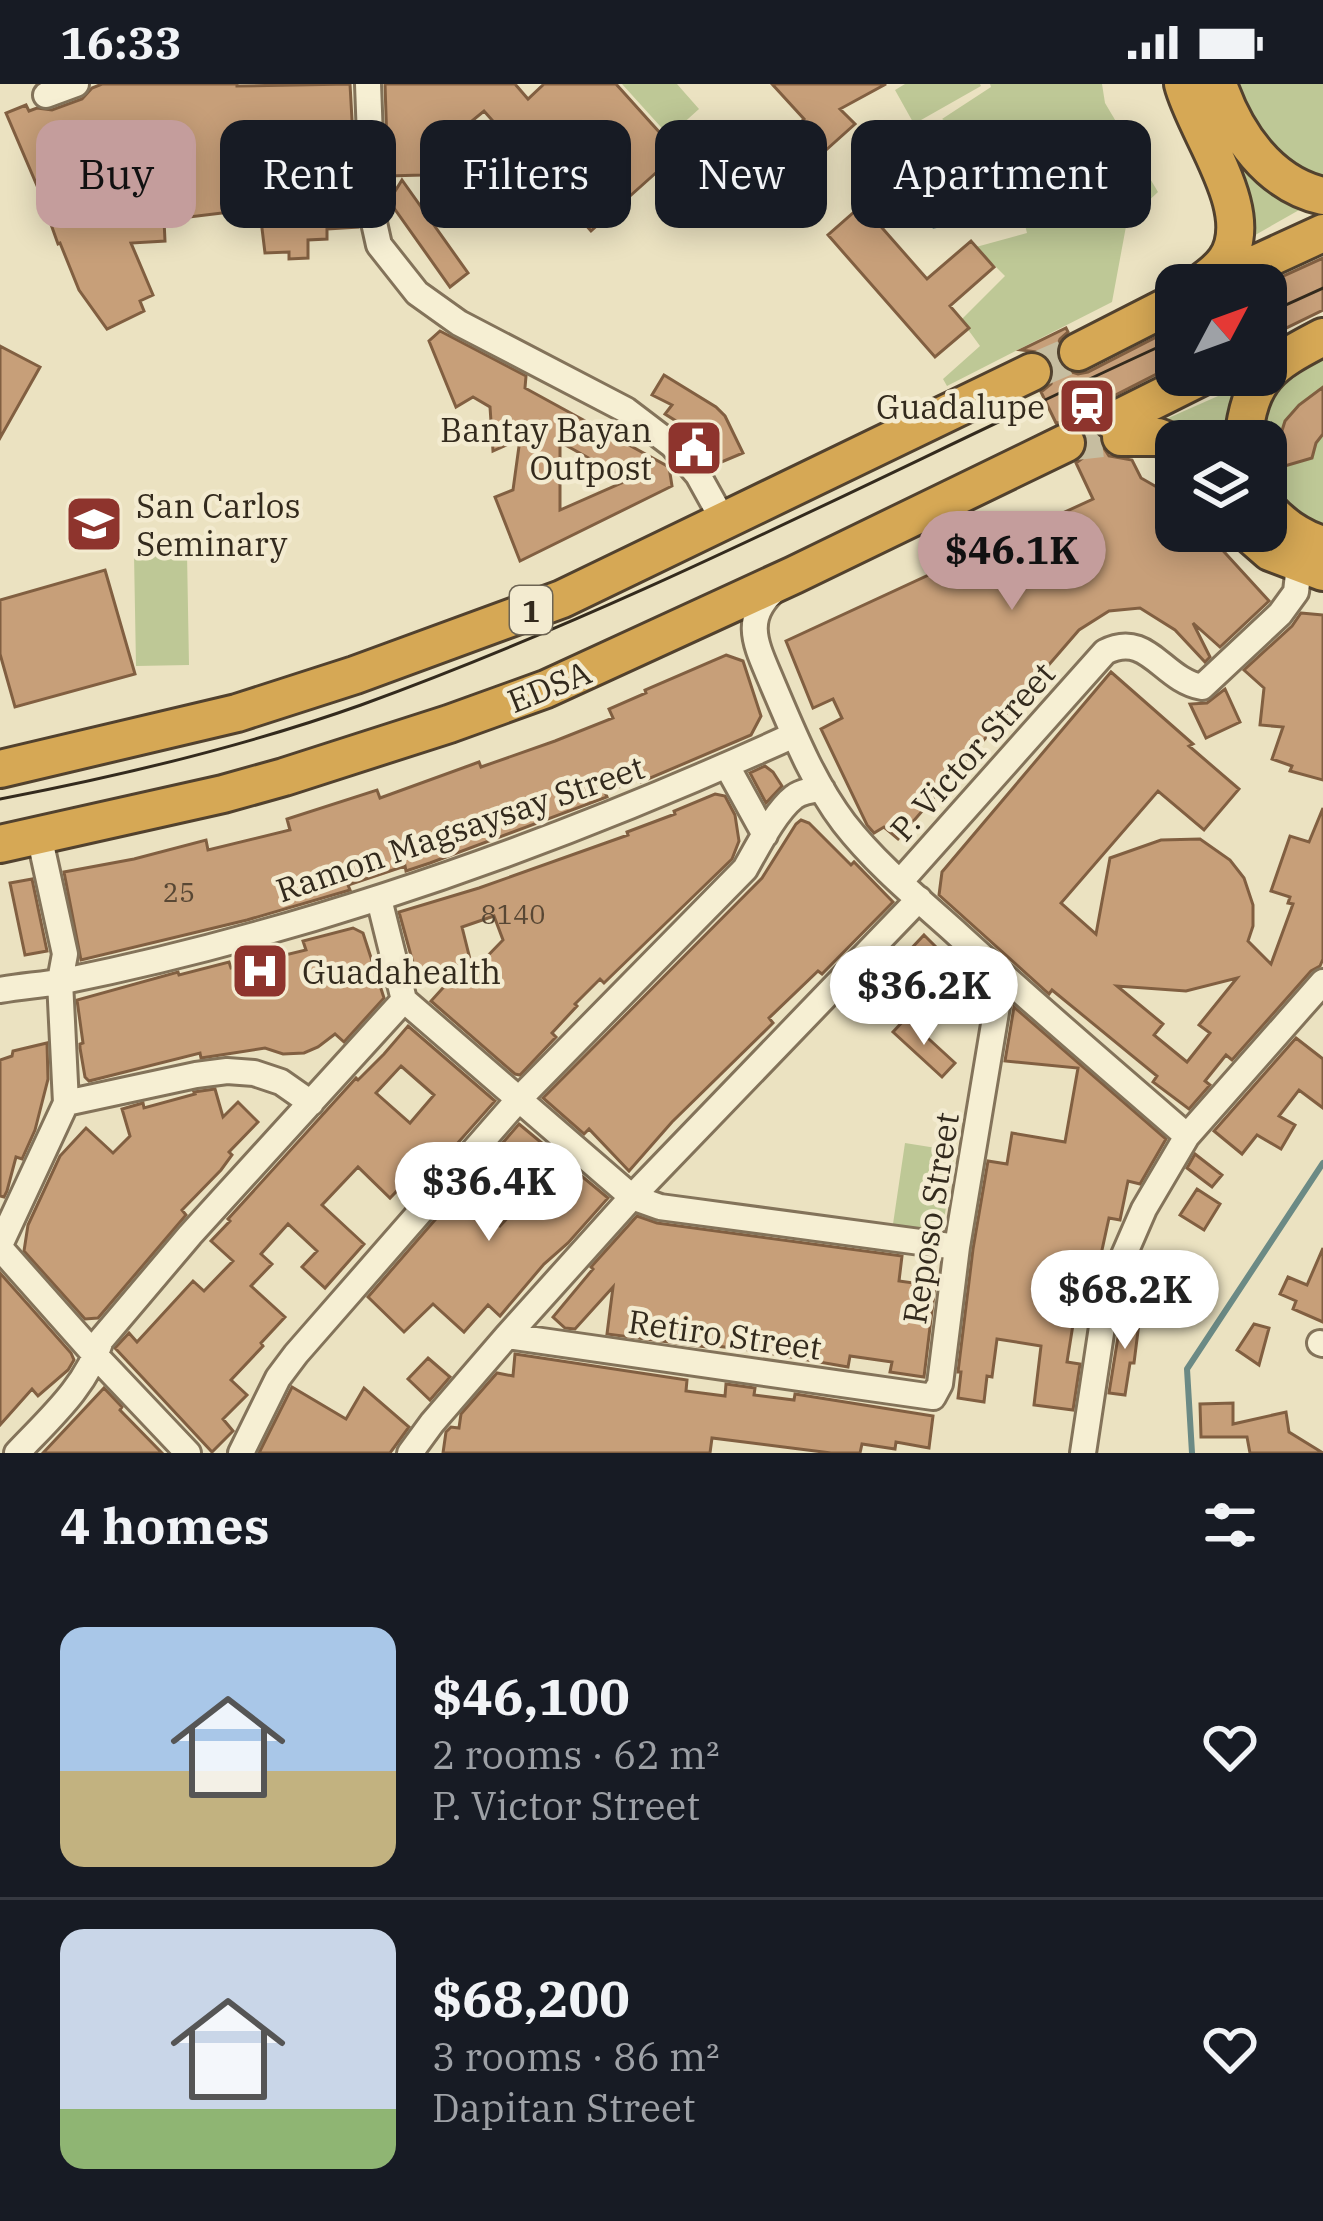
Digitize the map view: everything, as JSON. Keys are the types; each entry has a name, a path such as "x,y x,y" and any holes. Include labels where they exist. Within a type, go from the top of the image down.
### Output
{"highway":[{"path":"1183,84 1233,203 1234,244 1221,264"},
{"path":"1218,84 1234,124 1267,166 1290,183 1323,196"},
{"path":"1254,264 1323,230"},
{"path":"1078,352 1155,312"},
{"path":"1287,334 1323,316"},
{"path":"1248,420 1256,387 1280,359 1323,337"},
{"name":"1","path":"0,769 237,713 562,598 1032,373"},
{"path":"1155,436 1117,429 1171,396"},
{"name":"EDSA","path":"0,844 243,788 478,714 578,675 1066,443"},
{"path":"1287,528 1304,538 1315,561"},
{"path":"1270,552 1315,561"}],"street":[{"path":"46,95 76,84"},
{"path":"368,84 373,218 379,245 406,280 459,323 626,410 672,445 698,475 723,520"},
{"name":"P. Victor Street","path":"410,1453 507,1336 909,890 1106,652 1132,644 1178,678 1202,687 1280,614 1315,561"},
{"path":"794,575 761,601 753,637 794,735 844,823 1002,976 1187,1136"},
{"name":"Ramon Magsaysay Street","path":"0,990 60,981 240,938 379,899 564,834 794,735"},
{"path":"727,766 764,835"},
{"path":"241,1453 278,1378 296,1354 519,1099 745,869 793,797 822,789"},
{"path":"39,835 65,954 60,981 66,1103 0,1247 188,1453"},
{"path":"379,899 404,1000 632,1197 660,1207 957,1247"},
{"name":"Reposo Street","path":"933,1397 940,1384 957,1247 1002,976"},
{"path":"1083,1453 1103,1320 1114,1278 1144,1209 1187,1136 1323,982"},
{"path":"17,1453 72,1394 101,1340 162,1267 404,1000"},
{"path":"66,1103 227,1071 281,1082 311,1103"},
{"name":"Retiro Street","path":"507,1336 933,1397"}],"green space":[{"path":"622,84 677,84 699,109 687,120 655,121"},
{"path":"905,84 981,86 921,120 912,120 895,90"},
{"path":"1102,84 1105,103 1115,120 942,119 991,87"},
{"path":"1203,84 1308,205 1250,238"},
{"path":"1236,84 1323,84 1323,175 1279,153 1250,114"},
{"path":"1026,228 1126,228 1112,302 947,386 943,379 980,346 961,320 1005,276 976,247 1027,233"},
{"path":"1323,359 1323,532 1287,506 1287,420 1259,420 1274,396 1287,396 1287,383"},
{"path":"1218,396 1240,396 1234,420 1164,420"},
{"path":"187,553 189,665 136,666 134,554"},
{"path":"905,1143 955,1151 942,1232 893,1224"}],"building":[{"path":"102,84 350,84 352,120 220,120 220,213 196,216 196,120 36,120 36,183 6,113 26,105 29,111 52,110 82,99"},
{"path":"385,84 515,84 528,99 544,84 616,84 655,127 655,174 631,195 631,120 492,120 484,111 473,120 420,120 420,175 396,176 396,120 386,120"},
{"path":"772,84 886,84 840,109 851,120 851,128 827,149 827,120 804,119"},
{"path":"402,180 420,205 420,228 436,228 468,273 450,287 396,211 396,190"},
{"path":"851,215 851,228 882,228 927,279 971,241 994,267 950,306 969,328 935,357 828,235"},
{"path":"52,228 164,228 165,241 131,243 153,295 140,301 144,311 107,329 79,290"},
{"path":"262,228 342,228 327,229 327,239 308,240 308,258 289,259 289,252 265,253"},
{"path":"1323,258 1323,310 1287,328 1287,274"},
{"path":"1066,328 1056,350 1058,361 1065,370 1088,372 1155,338 1155,375 1102,402 1094,410 1092,430 1109,456 1132,460 1141,478 1155,486 1155,552 1224,552 1269,601 1220,647 1193,623 1210,657 1205,662 1175,630 1140,608 1109,611 1079,630 898,839 884,827 874,833 821,729 842,718 833,699 813,708 786,641 1093,499 1076,463 1088,446 1086,432 1069,421 1056,423 1041,392 1051,384 1053,363 1044,353 1021,350"},
{"path":"440,331 526,376 525,388 669,467 672,486 520,561 495,497 513,490 520,439 493,451 490,407 473,397 456,407 429,341","holes":["560,442 628,480 560,510"]},
{"path":"0,346 40,367 0,438"},
{"path":"664,375 716,407 743,453 712,466 700,436 665,414 672,405 652,395"},
{"path":"1323,387 1323,434 1312,458 1287,465 1286,420"},
{"path":"105,570 135,674 15,707 0,654 0,600"},
{"path":"1301,613 1323,615 1323,780 1290,771 1292,766 1272,759 1283,727 1260,725 1264,688 1244,670"},
{"path":"726,655 743,661 761,716 751,735 641,782 605,792 607,797 430,863 348,885 350,890 81,960 64,872 206,840 208,850 290,830 287,819 377,790 380,798 479,762 481,767 613,718 609,709"},
{"path":"1111,672 1239,789 1204,830 1158,791 1061,903 1096,934 1110,858 1161,840 1200,839 1230,860 1244,878 1253,905 1248,941 1271,964 1293,904 1288,903 1290,897 1271,891 1290,836 1309,842 1323,808 1323,959 1232,1060 1226,1055 1205,1081 1210,1085 1189,1109 1153,1082 1157,1076 1052,990 1049,994 939,895 942,872","holes":["1237,978 1199,1025 1210,1033 1187,1062 1154,1035 1163,1024 1117,986 1186,991"]},
{"path":"1225,689 1240,722 1206,738 1190,704 1207,703"},
{"path":"765,766 782,786 766,803 750,773"},
{"path":"715,794 725,796 735,815 739,841 732,859 604,983 600,979 575,1004 552,1033 556,1037 520,1075 431,1001 461,968 418,981 399,912 628,835","holes":["494,916 503,940 473,971 462,927"]},
{"path":"801,820 851,865 854,862 893,902 822,974 818,971 769,1018 773,1023 629,1171 589,1129 584,1134 543,1098 762,878"},
{"path":"32,879 47,951 25,955 10,883"},
{"path":"353,928 363,933 384,998 344,1042 335,1034 304,1053 283,1054 265,1048 201,1058 200,1053 89,1081 85,1077 77,1000 178,972 229,962 231,968 306,950 303,941"},
{"path":"924,935 944,955 896,1006 876,986"},
{"path":"1014,1007 1166,1139 1140,1184 1128,1181 1120,1220 1109,1218 1088,1314 1075,1312 1067,1362 1080,1364 1073,1410 1034,1405 1041,1346 997,1339 984,1402 958,1398 973,1249 988,1161 1007,1164 1012,1133 1065,1142 1078,1068 1005,1061"},
{"path":"906,1018 955,1063 942,1077 893,1032"},
{"path":"408,1026 495,1101 425,1180 415,1172 390,1198 358,1167 322,1205 364,1244 325,1288 302,1267 317,1251 288,1224 261,1254 272,1264 251,1286 285,1317 231,1380 247,1395 223,1419 233,1431 212,1452 115,1348 129,1333 137,1342 193,1281 204,1291 233,1261 211,1241 356,1078","holes":["401,1066 434,1095 410,1123 376,1093"]},
{"path":"1296,1038 1323,1059 1323,1108 1299,1090 1279,1116 1295,1125 1281,1149 1257,1135 1242,1154 1214,1131"},
{"path":"47,1043 48,1079 35,1130 22,1159 16,1157 7,1191 0,1196 0,1060 13,1051"},
{"path":"215,1089 223,1117 238,1102 258,1122 98,1318 85,1319 24,1251 28,1225 60,1156 86,1128 113,1153 130,1136 122,1109 143,1103 144,1108"},
{"path":"519,1124 608,1198 500,1316 488,1305 464,1332 433,1304 404,1332 368,1297 461,1190 500,1226 542,1185 500,1146"},
{"path":"1195,1154 1222,1175 1212,1187 1187,1168"},
{"path":"1197,1189 1220,1204 1204,1230 1180,1215"},
{"path":"637,1216 657,1223 902,1256 899,1281 935,1286 924,1377 890,1372 892,1362 850,1356 848,1367 607,1334 613,1287 575,1329 565,1328 553,1317"},
{"path":"1323,1248 1323,1322 1293,1309 1296,1301 1280,1294 1288,1277 1307,1285"},
{"path":"1174,1257 1195,1271 1180,1292 1160,1278"},
{"path":"0,1273 74,1360 38,1396 32,1389 0,1425"},
{"path":"1122,1312 1140,1315 1125,1395 1109,1393"},
{"path":"1254,1324 1269,1328 1259,1365 1237,1350"},
{"path":"515,1354 687,1380 686,1391 725,1396 726,1384 755,1388 754,1395 794,1400 795,1394 933,1416 929,1448 896,1442 895,1449 862,1444 860,1453 831,1453 712,1438 710,1453 443,1453 446,1432 459,1428 461,1414 497,1373 513,1376"},
{"path":"428,1358 450,1377 430,1400 408,1379"},
{"path":"292,1387 346,1419 364,1388 409,1427 390,1453 259,1453"},
{"path":"104,1388 162,1453 43,1453"},
{"path":"1233,1403 1233,1424 1286,1412 1289,1432 1323,1453 1250,1453 1247,1437 1201,1437 1200,1404"}],"waterway":[{"path":"1192,1453 1187,1369 1323,1163"}],"tunnel":[{"path":"1032,372 1078,352"},
{"path":"1066,443 1121,437"}],"tram line":[{"path":"1287,304 1323,288"},
{"path":"0,799 228,747 361,705 466,665 671,577 1155,349"}],"place":[{"name":"Guadalupe","path":"1087,406"},
{"name":"Bantay Bayan Outpost","path":"694,448"},
{"name":"San Carlos Seminary","path":"94,524"},
{"name":"Guadahealth","path":"260,971"}]}
